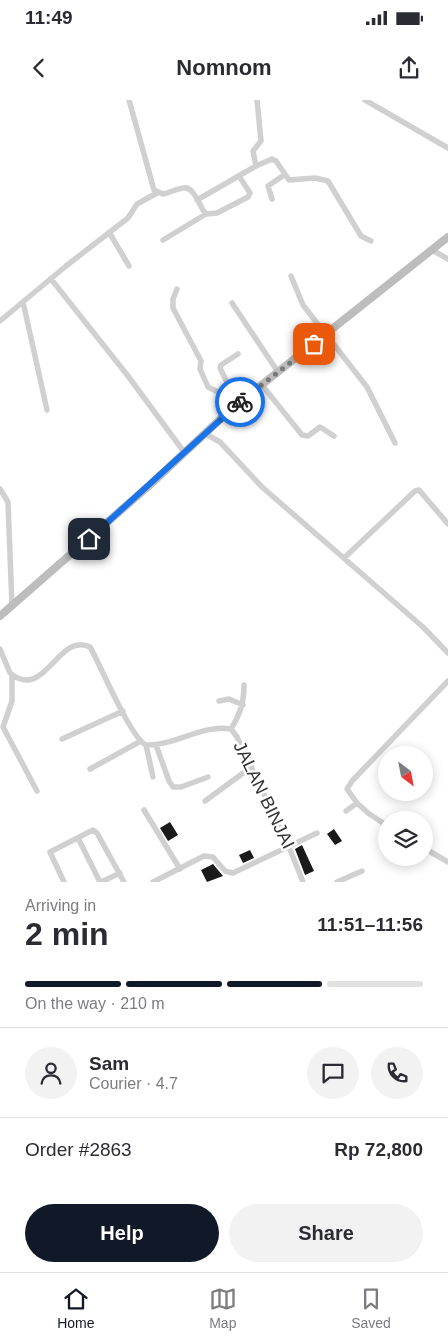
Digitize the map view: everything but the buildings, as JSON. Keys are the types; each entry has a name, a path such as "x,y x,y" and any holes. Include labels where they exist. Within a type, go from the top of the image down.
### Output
{"street":[{"path":"129,100 154,190 157,193"},
{"path":"256,166 253,151 262,141 258,100"},
{"path":"365,100 448,148"},
{"path":"197,200 256,166 272,159 276,161 289,180 315,178 328,181 361,236 370,242"},
{"path":"272,199 268,186 284,175"},
{"path":"162,240 206,214 217,213 249,196 250,193 239,176"},
{"path":"0,321 128,218 137,204 157,193 163,194 186,188 193,192 206,214"},
{"path":"109,232 130,266"},
{"path":"0,616 144,490 235,406 448,237"},
{"path":"432,250 448,259"},
{"path":"291,276 303,305 367,387 396,443"},
{"path":"52,279 128,376 184,452"},
{"path":"177,289 173,299 173,308 201,361 202,373 208,387 222,394 235,406"},
{"path":"23,302 47,410"},
{"path":"232,303 278,372"},
{"path":"235,406 220,368 221,365 238,354"},
{"path":"262,385 302,435 308,436 320,427 334,436"},
{"path":"204,433 220,442 262,487 423,627 448,653"},
{"path":"0,489 6,496 9,510 12,606"},
{"path":"344,558 415,491 419,490 448,524"},
{"path":"12,675 28,679 37,677 76,644 82,643 90,647 123,711 143,743 153,777"},
{"path":"0,649 12,675 12,701 3,726 37,791"},
{"path":"378,820 357,803 347,789 352,781 448,681"},
{"path":"231,729 243,705 244,685"},
{"path":"218,701 229,699 243,705"},
{"path":"62,739 123,711"},
{"name":"JALAN BINJAI","path":"143,743 156,745 214,729 231,729 237,737 289,847 303,882"},
{"path":"90,769 143,743"},
{"path":"156,745 173,787 181,787 208,777"},
{"path":"205,801 250,768"},
{"path":"346,811 357,803"},
{"path":"144,810 180,869"},
{"path":"64,882 50,852 93,830 97,833 124,882"},
{"path":"153,882 200,858 209,856 216,859 225,872 233,873 317,832"},
{"path":"78,838 101,882 120,873"},
{"path":"433,853 448,862"},
{"path":"337,882 362,871"}],"way so far":[{"path":"240,402 314,344"}],"route":[{"path":"89,539 240,402"}]}
